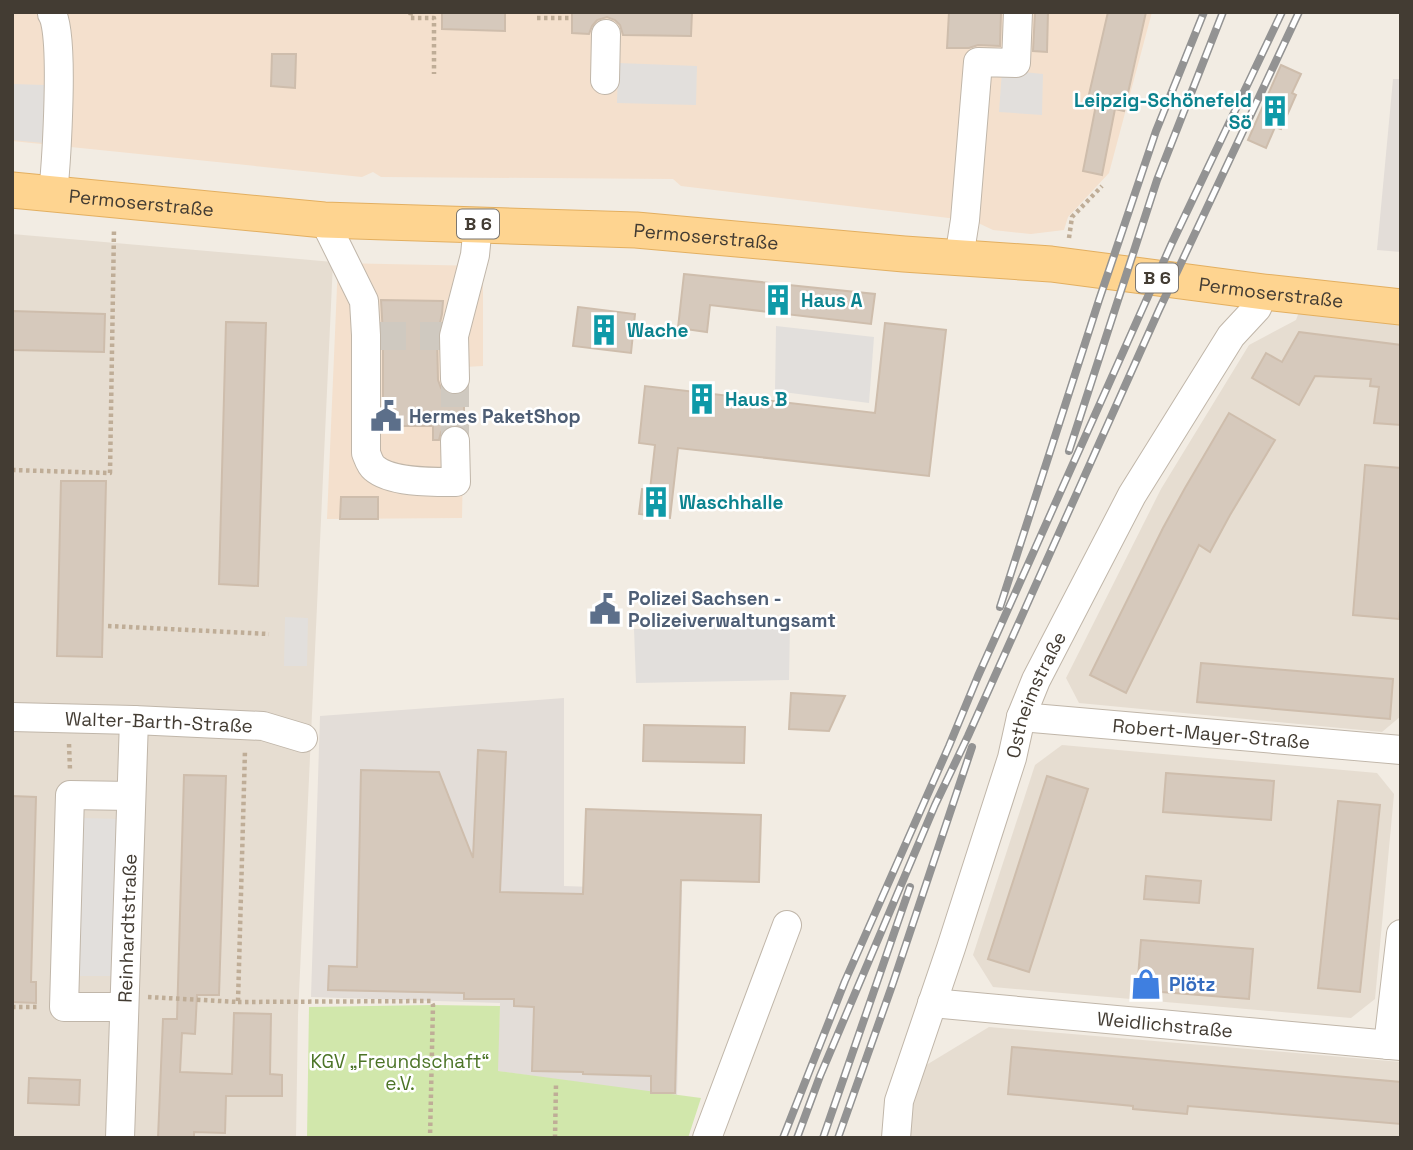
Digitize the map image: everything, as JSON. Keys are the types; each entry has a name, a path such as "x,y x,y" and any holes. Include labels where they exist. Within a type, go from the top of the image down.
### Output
{"main road":[{"name":"Permoserstraße","path":"12,190 324,220 636,230 1051,264 1401,307"}],"street":[{"path":"959,258 965,220 978,62 1016,63 1018,12"},
{"path":"52,14 56,19 58,39 58,117 53,194"},
{"path":"605,80 606,34"},
{"path":"324,220 363,301 372,335 366,453 373,467 390,475 416,481 456,482 455,440"},
{"path":"455,379 448,336 475,255 478,224"},
{"name":"Ostheimstraße","path":"896,1138 899,1101 1035,680 1132,495 1231,336 1257,308 1264,292"},
{"name":"Walter-Barth-Straße","path":"12,717 267,726 303,738"},
{"name":"Robert-Mayer-Straße","path":"1021,717 1401,750"},
{"name":"Reinhardtstraße","path":"120,1138 134,720"},
{"path":"124,1002 64,1007 70,795 131,796"},
{"path":"707,1138 787,925"},
{"path":"1395,1046 1401,934"},
{"name":"Weidlichstraße","path":"932,1003 1395,1046"}],"path":[{"path":"411,12 410,18 434,18 433,74"},
{"path":"537,18 572,18"},
{"path":"1072,218 1102,186"},
{"path":"12,470 110,473 114,225"},
{"path":"108,626 270,634"},
{"path":"68,718 70,795"},
{"path":"238,1002 246,725"},
{"path":"124,1002 431,1001 430,1138"},
{"path":"555,1138 556,1084"}],"shaded area":[{"path":"12,12 1152,12 1109,173 1068,217 1064,230 1031,234 993,230 974,221 681,186 673,179 381,177 373,172 362,177 12,141"},
{"path":"618,63 697,66 696,105 617,103"},
{"path":"1002,70 1043,74 1042,115 999,112"},
{"path":"1393,79 1401,79 1401,252 1377,250"},
{"path":"12,84 45,85 44,143 12,140"},
{"path":"12,234 333,262 298,1015 296,1138 12,1138"},
{"path":"338,263 483,266 483,366 465,367 462,518 327,519"},
{"path":"1299,312 1401,323 1401,716 1382,732 1079,703 1066,678 1161,489 1249,345 1296,320"},
{"path":"776,326 874,337 869,403 775,391"},
{"path":"285,617 308,618 307,666 284,666"},
{"path":"790,626 789,680 636,683 634,629"},
{"path":"564,698 564,886 682,890 677,1096 497,1071 500,1003 311,997 320,716"},
{"path":"1062,745 1377,773 1394,794 1375,999 1351,1018 993,987 973,955 1035,765"},
{"path":"82,818 121,819 117,976 78,976"},
{"path":"989,1027 1401,1062 1401,1138 910,1138 911,1104 923,1067"}],"green space":[{"name":"KGV „Freundschaft“ e.V.","path":"500,1006 498,1071 701,1098 688,1138 307,1138 309,1007"}],"building":[{"path":"442,12 505,12 505,31 442,29"},
{"path":"572,12 692,12 691,36 623,35 620,25 607,17 597,20 589,34 572,33"},
{"path":"949,12 1001,12 1000,46 947,48"},
{"path":"1035,12 1048,12 1047,52 1033,51"},
{"path":"1108,12 1146,12 1124,111 1115,109 1102,175 1083,171 1096,105 1087,103"},
{"path":"272,54 296,54 295,88 271,86"},
{"name":"Leipzig-Schönefeld Sö","path":"1281,65 1301,74 1292,93 1296,95 1281,129 1275,127 1266,148 1248,140"},
{"name":"Haus A","path":"684,274 875,294 871,324 710,305 707,332 678,328"},
{"path":"381,300 443,301 437,336 438,380 441,388 448,394 456,396 464,393 464,427 455,424 447,427 441,432 439,440 433,440 433,426 383,426"},
{"name":"Wache","path":"578,307 635,314 631,353 573,346"},
{"path":"12,311 105,314 104,352 12,350"},
{"path":"226,322 266,323 258,586 219,584"},
{"name":"Haus B","path":"885,323 946,330 929,476 678,448 670,518 639,514 642,489 650,490 655,445 639,443 645,386 875,413"},
{"path":"1299,332 1401,345 1401,425 1374,423 1379,387 1370,386 1371,379 1315,376 1299,405 1252,378 1266,353 1282,362"},
{"path":"1229,413 1275,440 1210,552 1199,545 1126,693 1090,675 1163,528"},
{"path":"1365,465 1401,468 1399,619 1353,615"},
{"path":"61,481 106,481 102,657 57,656"},
{"path":"341,497 378,497 378,519 340,519"},
{"path":"1201,663 1393,679 1390,719 1197,702"},
{"path":"791,693 845,696 829,731 789,729"},
{"path":"644,725 745,727 744,763 643,761"},
{"path":"478,750 506,752 500,892 583,894 586,809 761,815 759,882 681,880 675,1093 651,1093 651,1076 532,1071 534,1007 514,1006 514,999 464,999 464,993 328,990 329,966 357,967 361,770 439,772 473,858"},
{"path":"1166,773 1274,781 1271,820 1163,812"},
{"path":"184,775 226,776 219,995 197,995 195,1034 182,1033 180,1072 232,1074 234,1013 271,1014 270,1074 282,1075 282,1096 226,1096 225,1133 194,1132 194,1138 158,1138 163,1019 177,1019"},
{"path":"1047,776 1088,789 1029,972 988,959"},
{"path":"12,796 36,797 31,982 36,982 36,1003 12,1002"},
{"path":"1338,801 1380,805 1360,992 1318,988"},
{"path":"1146,876 1201,881 1199,903 1144,899"},
{"path":"1141,940 1253,949 1249,999 1137,990"},
{"path":"1012,1047 1401,1082 1401,1124 1188,1106 1187,1114 1008,1094"},
{"path":"29,1078 80,1080 79,1105 28,1103"}],"tunnel":[{"path":"378,336 442,336"},
{"path":"455,379 455,441"}],"railway":[{"path":"1000,607 1156,131 1204,12"},
{"path":"1069,451 1157,180 1223,12"},
{"path":"783,1138 845,981 978,676 1171,245 1282,12"},
{"path":"797,1138 820,1076 935,805 1159,310 1299,12"},
{"path":"838,1138 972,747"},
{"path":"823,1138 910,887"}],"place":[{"name":"Leipzig-Schönefeld Sö","path":"1275,111"},
{"name":"Haus A","path":"778,300"},
{"name":"Wache","path":"604,330"},
{"name":"Haus B","path":"702,399"},
{"name":"Hermes PaketShop","path":"386,416"},
{"name":"Waschhalle","path":"656,502"},
{"name":"Polizei Sachsen - Polizeiverwaltungsamt","path":"605,609"},
{"name":"Plötz","path":"1146,984"}]}
